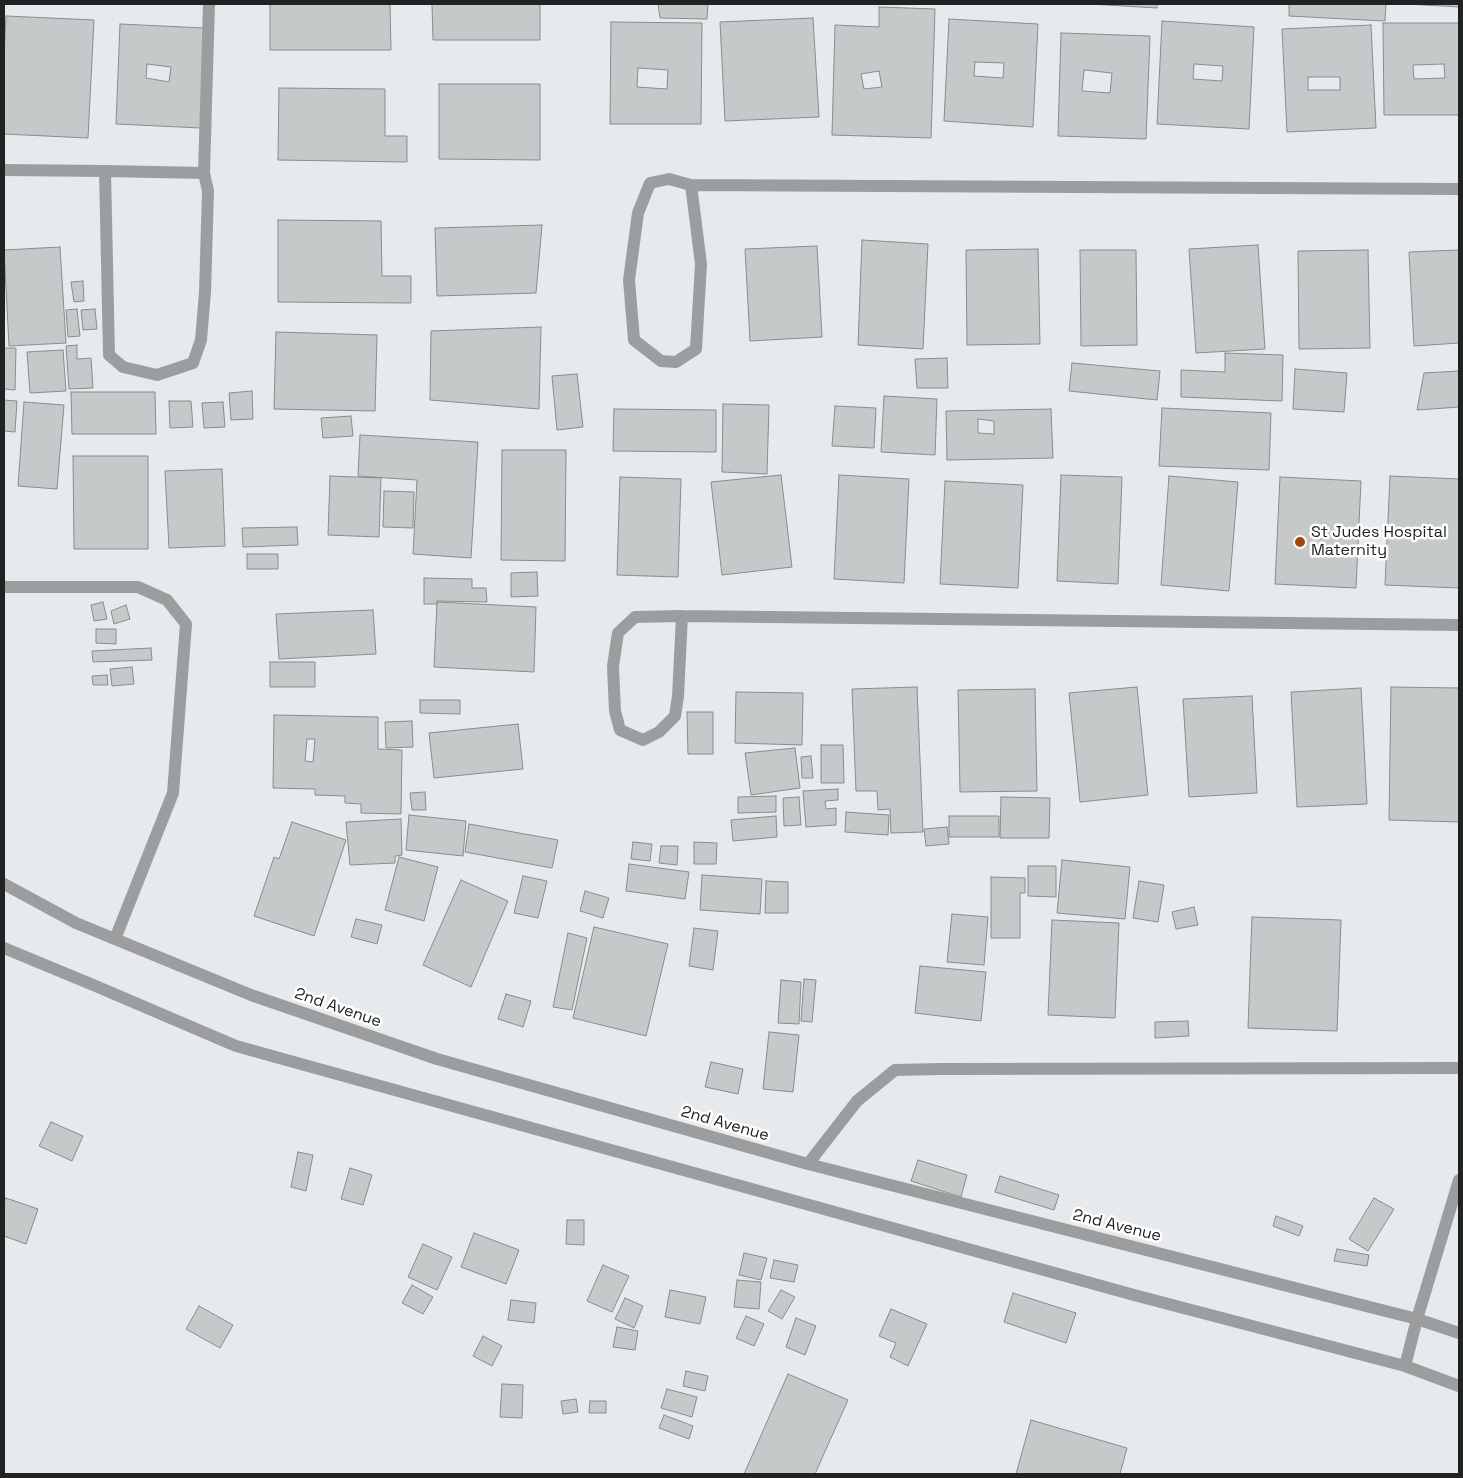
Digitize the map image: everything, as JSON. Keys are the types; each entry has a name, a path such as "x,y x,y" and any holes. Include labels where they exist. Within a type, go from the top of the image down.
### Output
{"street":[{"path":"105,171 109,355 123,367 157,375 193,363 201,340 205,292 208,191 204,173 209,4"},
{"path":"4,170 204,173"},
{"path":"691,185 701,264 696,349 676,362 661,361 634,340 629,280 638,213 650,182 669,178 691,185 1459,188"},
{"path":"4,587 138,587 167,600 186,624 173,793 115,939"},
{"path":"682,616 678,696 675,716 659,732 644,740 620,730 615,711 613,666 618,633 635,617 682,616 1459,625"},
{"name":"2nd Avenue","path":"4,884 76,923 250,995 437,1059 808,1164 1418,1319 1459,1332"},
{"path":"4,948 236,1046 1134,1295 1405,1366 1459,1386"},
{"path":"808,1164 857,1101 895,1070 1459,1068"},
{"path":"1405,1366 1459,1180"}],"building":[{"path":"270,4 390,4 391,50 270,50"},
{"path":"432,4 540,4 540,40 433,40"},
{"path":"658,4 708,4 707,19 660,18"},
{"path":"1090,4 1157,4 1157,8"},
{"path":"1289,4 1386,4 1385,21 1289,16"},
{"path":"1407,4 1459,4 1459,7"},
{"path":"879,7 935,9 931,138 832,135 835,25 879,27","holes":["879,71 882,87 864,89 861,74"]},
{"path":"6,16 94,20 88,138 4,134"},
{"path":"813,18 819,117 725,121 720,22"},
{"path":"949,19 1038,24 1033,127 944,121","holes":["975,62 1004,63 1003,78 974,76"]},
{"path":"1162,21 1254,27 1249,129 1157,124","holes":["1194,64 1223,66 1222,81 1193,79"]},
{"path":"611,22 702,23 701,124 610,124","holes":["638,68 668,70 667,89 637,87"]},
{"path":"1383,23 1459,23 1459,115 1384,115","holes":["1444,64 1445,78 1414,79 1413,65"]},
{"path":"120,24 204,28 201,128 116,124","holes":["147,64 171,67 169,82 146,78"]},
{"path":"1371,25 1376,128 1287,132 1282,29","holes":["1308,77 1340,77 1340,90 1308,90"]},
{"path":"1061,33 1150,36 1146,139 1058,136","holes":["1084,70 1112,73 1110,93 1082,91"]},
{"path":"439,84 540,84 540,160 439,159"},
{"path":"279,88 385,89 385,136 407,136 407,162 278,160"},
{"path":"278,220 381,221 382,276 411,276 411,303 278,302"},
{"path":"542,225 536,293 437,296 435,228"},
{"path":"862,240 928,244 923,349 858,345"},
{"path":"1258,245 1265,349 1196,353 1189,249"},
{"path":"817,246 822,337 750,341 745,249"},
{"path":"60,247 66,343 9,346 4,250"},
{"path":"1038,249 1040,344 967,345 966,250"},
{"path":"1080,250 1136,250 1137,345 1081,346"},
{"path":"1368,250 1370,348 1299,349 1298,251"},
{"path":"1459,250 1459,343 1414,346 1409,252"},
{"path":"83,281 84,301 74,302 71,282"},
{"path":"77,309 80,336 68,337 66,310"},
{"path":"95,309 97,329 83,330 81,310"},
{"path":"541,327 539,409 430,400 431,331"},
{"path":"276,332 377,335 375,411 274,409"},
{"path":"77,345 77,359 91,358 93,388 69,389 66,346"},
{"path":"4,348 16,348 15,390 4,389"},
{"path":"63,350 66,391 30,393 27,352"},
{"path":"1225,353 1283,355 1282,401 1181,397 1181,370 1225,372"},
{"path":"947,358 948,388 917,388 915,359"},
{"path":"1072,363 1160,371 1157,400 1069,391"},
{"path":"1295,369 1347,373 1344,412 1293,409"},
{"path":"1459,371 1459,407 1417,410 1424,373"},
{"path":"577,374 583,427 557,430 552,376"},
{"path":"252,391 253,419 231,420 229,393"},
{"path":"71,392 155,392 156,434 72,434"},
{"path":"884,396 937,399 935,455 881,452"},
{"path":"4,400 17,401 15,432 4,431"},
{"path":"169,401 191,401 193,427 170,428"},
{"path":"24,402 64,405 57,489 18,486"},
{"path":"223,402 225,427 204,428 202,403"},
{"path":"723,404 769,405 767,474 722,472"},
{"path":"835,406 876,408 874,448 832,446"},
{"path":"1162,408 1271,413 1269,470 1159,466"},
{"path":"614,409 716,410 716,452 613,451"},
{"path":"1051,409 1053,458 947,460 946,411","holes":["978,419 994,421 994,434 978,433"]},
{"path":"351,416 353,436 323,438 321,418"},
{"path":"360,435 478,442 471,558 413,554 417,480 358,476"},
{"path":"502,450 566,450 565,561 501,560"},
{"path":"73,456 148,456 148,549 74,549"},
{"path":"222,469 225,546 169,548 165,471"},
{"path":"781,475 792,567 722,575 711,482"},
{"path":"839,475 909,479 904,583 834,579"},
{"path":"1061,475 1122,477 1118,584 1057,581"},
{"path":"330,476 381,478 379,537 328,535"},
{"path":"1169,476 1238,482 1229,591 1161,585"},
{"path":"1390,476 1459,479 1459,588 1385,585"},
{"path":"620,477 681,479 678,577 617,575"},
{"path":"1280,477 1361,481 1356,588 1275,584"},
{"path":"945,481 1023,485 1018,588 940,584"},
{"path":"384,491 414,492 413,528 383,527"},
{"path":"297,527 298,545 243,547 242,528"},
{"path":"247,554 278,554 278,569 247,569"},
{"path":"537,572 538,596 511,597 511,573"},
{"path":"424,578 472,579 472,588 486,588 487,602 437,601 437,604 424,604"},
{"path":"103,602 107,619 94,621 91,605"},
{"path":"437,602 536,607 534,672 434,667"},
{"path":"126,605 130,619 114,624 111,611"},
{"path":"373,610 376,654 279,659 276,614"},
{"path":"96,629 116,629 116,644 96,643"},
{"path":"151,648 152,660 93,662 92,651"},
{"path":"270,662 315,662 315,687 270,687"},
{"path":"132,667 134,684 112,686 110,669"},
{"path":"107,675 108,685 93,685 92,676"},
{"path":"917,687 923,832 891,833 890,809 878,810 877,791 856,791 852,689"},
{"path":"1137,687 1148,795 1080,802 1069,693"},
{"path":"1391,687 1459,688 1459,822 1389,820"},
{"path":"1361,688 1367,804 1297,807 1291,692"},
{"path":"1035,689 1037,791 960,792 958,690"},
{"path":"736,692 803,693 802,745 735,743"},
{"path":"1252,696 1257,793 1189,797 1183,699"},
{"path":"420,700 460,700 460,714 420,713"},
{"path":"687,712 713,712 713,754 688,754"},
{"path":"274,715 378,717 378,749 402,750 401,814 361,813 361,804 345,803 345,796 315,795 315,789 273,788","holes":["307,739 315,739 313,762 305,761"]},
{"path":"412,721 413,747 386,748 385,722"},
{"path":"518,724 523,769 434,778 429,733"},
{"path":"821,745 843,745 844,783 821,783"},
{"path":"795,748 800,788 751,795 745,753"},
{"path":"811,756 813,778 802,778 801,757"},
{"path":"838,789 838,800 825,801 826,809 836,808 836,825 806,827 803,791"},
{"path":"425,792 426,810 412,810 410,793"},
{"path":"776,796 776,812 738,813 738,797"},
{"path":"799,797 801,825 784,826 783,798"},
{"path":"1001,797 1050,798 1049,838 1000,838"},
{"path":"846,812 889,815 888,835 845,832"},
{"path":"409,815 466,821 463,856 406,850"},
{"path":"776,816 777,837 733,841 731,820"},
{"path":"949,816 999,816 999,837 949,837"},
{"path":"401,819 402,855 395,856 395,863 350,865 346,822"},
{"path":"292,822 346,840 314,936 254,916 274,857 279,859"},
{"path":"469,824 558,840 552,868 465,852"},
{"path":"947,827 949,844 926,846 924,829"},
{"path":"633,842 652,844 650,861 631,859"},
{"path":"694,842 717,843 716,864 694,864"},
{"path":"661,846 678,846 677,865 659,863"},
{"path":"399,857 438,867 424,921 385,910"},
{"path":"1062,860 1130,867 1125,919 1057,913"},
{"path":"629,864 689,872 685,899 626,891"},
{"path":"1028,866 1056,866 1056,897 1028,896"},
{"path":"702,875 762,879 760,914 700,910"},
{"path":"523,876 547,881 538,918 514,913"},
{"path":"991,877 1025,878 1025,893 1020,893 1020,938 991,938"},
{"path":"461,880 508,901 471,987 423,965"},
{"path":"766,881 788,882 788,913 765,913"},
{"path":"1139,881 1164,885 1158,922 1133,918"},
{"path":"585,891 609,898 603,918 580,911"},
{"path":"1194,907 1198,925 1176,929 1172,912"},
{"path":"952,914 988,917 984,965 947,962"},
{"path":"1252,917 1341,920 1337,1031 1248,1028"},
{"path":"356,919 382,925 377,944 351,937"},
{"path":"1052,920 1119,923 1115,1018 1048,1015"},
{"path":"594,927 668,944 646,1036 573,1018"},
{"path":"694,928 718,931 713,970 689,966"},
{"path":"568,933 587,938 572,1010 553,1007"},
{"path":"920,966 986,972 981,1021 915,1013"},
{"path":"804,979 816,980 812,1022 801,1021"},
{"path":"781,980 801,982 799,1024 778,1023"},
{"path":"506,994 531,1001 523,1027 498,1019"},
{"path":"1188,1021 1189,1036 1155,1038 1155,1022"},
{"path":"769,1032 799,1035 793,1092 763,1089"},
{"path":"711,1062 743,1069 738,1094 705,1087"},
{"path":"51,1122 83,1136 72,1161 39,1146"},
{"path":"298,1152 313,1155 306,1191 291,1187"},
{"path":"918,1160 967,1175 961,1197 911,1181"},
{"path":"350,1168 372,1175 363,1205 341,1199"},
{"path":"1000,1176 1059,1195 1054,1210 995,1192"},
{"path":"6,1198 38,1209 26,1244 4,1236 4,1203"},
{"path":"1374,1198 1394,1209 1368,1251 1349,1239"},
{"path":"1276,1216 1303,1226 1299,1236 1273,1226"},
{"path":"567,1220 584,1220 584,1245 566,1244"},
{"path":"474,1233 519,1250 506,1284 461,1267"},
{"path":"423,1244 452,1257 437,1290 408,1277"},
{"path":"1337,1249 1369,1255 1367,1266 1334,1261"},
{"path":"744,1253 767,1258 761,1280 739,1275"},
{"path":"774,1260 798,1265 794,1282 770,1278"},
{"path":"603,1265 629,1276 612,1312 587,1301"},
{"path":"737,1280 761,1282 759,1309 734,1307"},
{"path":"412,1285 433,1297 423,1314 402,1303"},
{"path":"670,1290 706,1297 700,1324 665,1317"},
{"path":"781,1290 795,1297 782,1319 768,1311"},
{"path":"1013,1293 1076,1313 1066,1343 1004,1322"},
{"path":"625,1298 643,1306 634,1328 615,1319"},
{"path":"511,1300 536,1303 534,1323 508,1320"},
{"path":"199,1306 233,1325 220,1348 186,1329"},
{"path":"891,1309 927,1324 908,1366 890,1357 896,1343 879,1336"},
{"path":"746,1316 764,1324 754,1346 736,1338"},
{"path":"796,1318 816,1326 805,1355 786,1347"},
{"path":"617,1327 638,1331 635,1350 613,1347"},
{"path":"483,1336 502,1346 492,1366 473,1356"},
{"path":"686,1371 708,1376 705,1391 683,1386"},
{"path":"788,1374 848,1400 815,1474 744,1474"},
{"path":"502,1384 523,1385 522,1418 500,1417"},
{"path":"667,1389 697,1397 692,1417 661,1408"},
{"path":"576,1399 578,1412 563,1414 561,1401"},
{"path":"590,1401 606,1401 606,1413 589,1413"},
{"path":"664,1415 693,1426 689,1439 659,1428"},
{"path":"1031,1420 1127,1448 1120,1474 1016,1474"}],"place":[{"name":"St Judes Hospital Maternity","path":"1300,542"}]}
